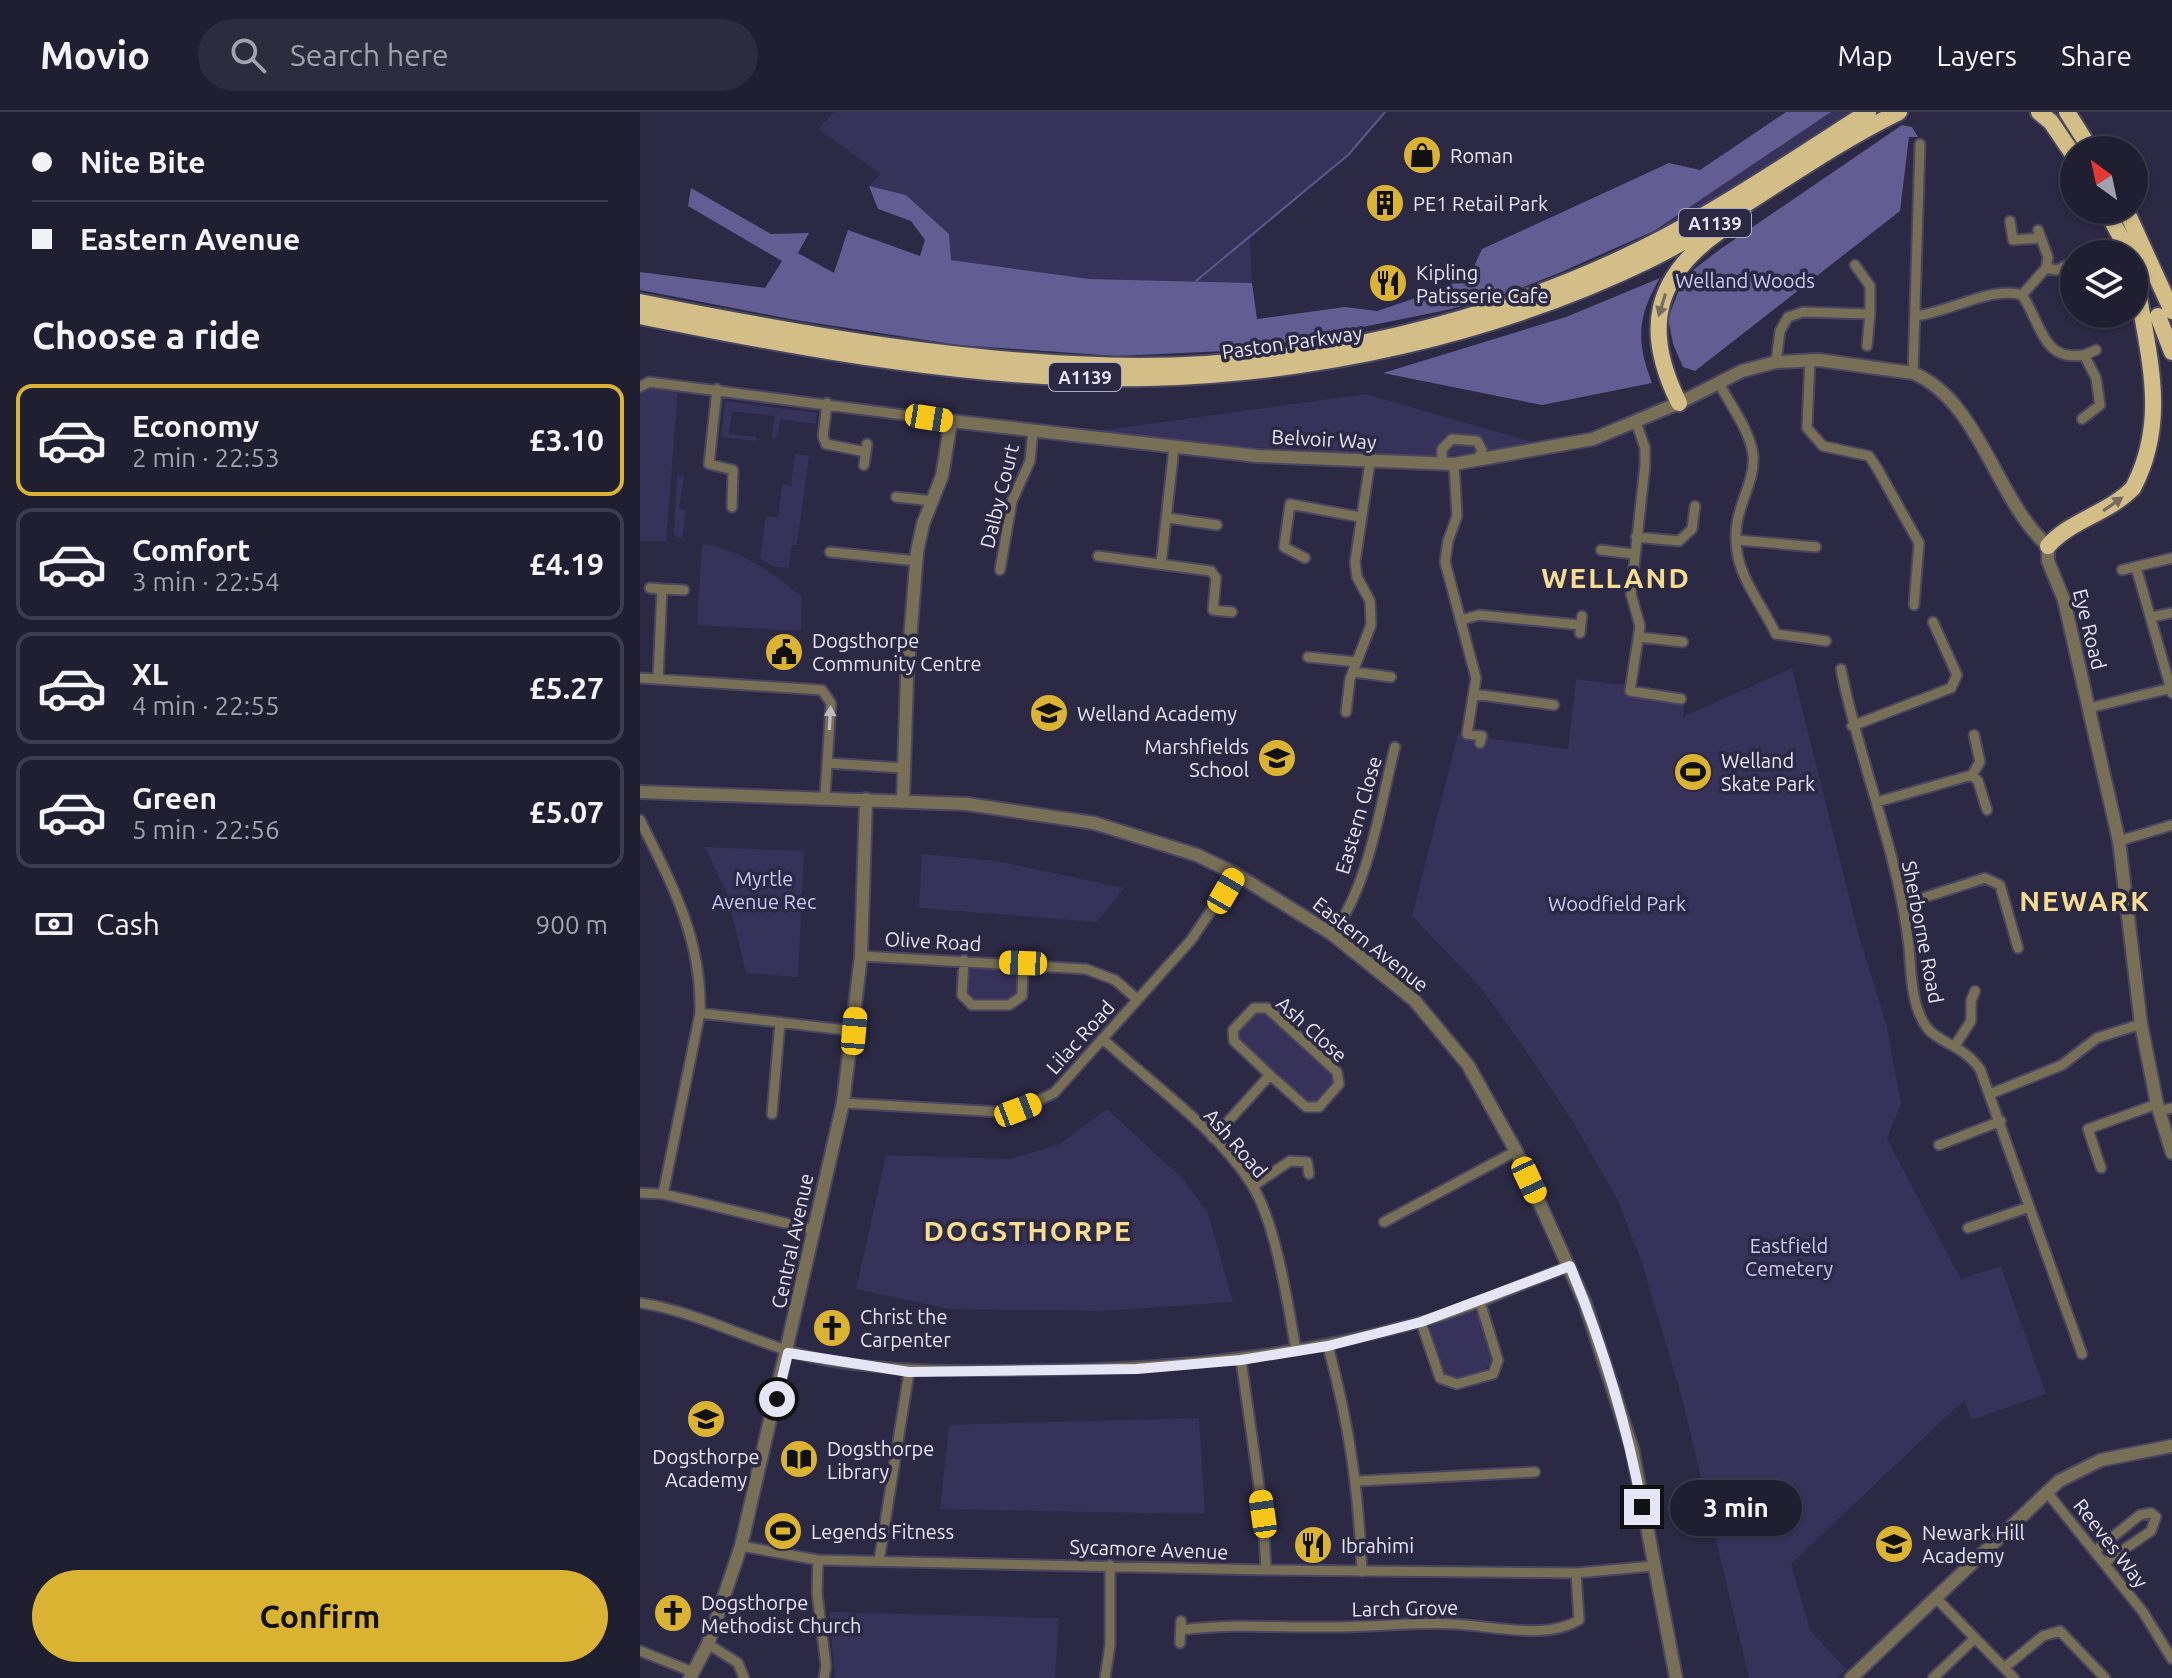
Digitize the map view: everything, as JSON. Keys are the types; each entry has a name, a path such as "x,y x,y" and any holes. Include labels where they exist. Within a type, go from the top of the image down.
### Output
{"highway":[{"name":"Paston Parkway","path":"640,316 702,321 966,356 1079,365 1191,364 1347,344 1400,333 1510,301 1642,249 1868,112"},
{"name":"Paston Parkway","path":"702,321 965,368 1080,377 1191,376 1295,365 1457,330 1590,285 1647,261 1707,229 1899,112"},
{"path":"2039,112 2060,138"},
{"path":"2067,112 2082,136"},
{"path":"1679,403 1662,365 1656,336 1660,306 1671,281 1702,244 1795,174"},
{"path":"2132,224 2172,311"},
{"path":"2148,296 2172,352"},
{"name":"A1139","path":"640,299 702,321"},
{"path":"2048,546 2134,487 2149,466 2166,425 2169,395 2148,316"},
{"name":"A1139","path":"640,325 702,321"}],"street":[{"path":"1913,373 1916,158 1920,144"},
{"path":"2010,221 2013,240 2039,234 2048,257 2046,268 2022,295"},
{"path":"1855,265 1870,286 1867,346"},
{"path":"2046,268 2060,269"},
{"path":"1915,316 1938,314 2010,291 2022,295 2051,350 2067,358 2096,350"},
{"path":"1776,362 1780,331 1788,317 1803,312 1870,314"},
{"path":"2084,355 2096,378 2100,405 2086,417 2096,426"},
{"path":"1810,359 1807,428 1823,446 1869,456 1877,468 1919,543 1914,605"},
{"name":"Belvoir Way","path":"640,387 649,382 717,389 1174,448 1370,462 1448,464 1593,439 1679,403 1742,371 1776,362 1810,359 1913,373"},
{"name":"Eye Road","path":"1913,373 1927,379 1951,404 1982,447 2032,528 2048,546 2048,561 2064,600 2119,841 2141,1024 2172,1153"},
{"path":"1719,383 1750,440 1753,458 1735,524 1738,556 1747,579 1776,634 1826,641"},
{"path":"717,389 709,464 733,470 732,507"},
{"path":"827,403 823,436 826,444 866,448 864,465"},
{"path":"903,801 917,561 923,524 942,476 951,421"},
{"path":"1636,422 1645,448 1631,594 1640,626 1630,691 1681,699"},
{"name":"Dalby Court","path":"1000,570 1012,501 1030,461 1033,430"},
{"path":"1478,459 1482,450 1477,441 1452,439 1442,449 1448,464 1457,516 1445,562 1476,678 1467,734 1482,736 1480,743"},
{"path":"1161,564 1174,448"},
{"path":"1346,712 1355,667 1371,625 1370,601 1356,573 1360,517 1370,462"},
{"path":"896,497 933,501"},
{"path":"1305,558 1284,547 1290,504 1360,517"},
{"path":"1636,537 1679,541 1692,529 1695,506"},
{"path":"1168,518 1217,525"},
{"path":"1737,540 1816,547"},
{"path":"1601,550 1634,554"},
{"path":"830,552 917,561"},
{"path":"1098,556 1211,571 1216,578 1213,610 1232,612"},
{"path":"2122,570 2172,558"},
{"path":"2089,708 2171,690 2136,567"},
{"path":"650,588 684,590"},
{"path":"658,679 662,589"},
{"path":"2151,617 2172,613"},
{"path":"1461,620 1479,615 1581,625"},
{"path":"1852,726 1951,688 1956,683 1957,675 1933,622"},
{"path":"1639,637 1683,642"},
{"path":"1308,657 1391,677"},
{"name":"Sherborne Road","path":"1841,669 1852,726 1877,802 1904,904 1919,1012 1929,1030 1956,1044 1980,1069 2082,1354"},
{"path":"640,678 822,690 831,703 825,796"},
{"path":"1474,694 1554,705"},
{"path":"1877,802 1972,775 1980,762 1974,735"},
{"name":"Eastern Close","path":"1332,934 1347,915 1395,747"},
{"path":"827,763 904,768"},
{"path":"1972,775 1978,781 1987,810"},
{"name":"Eastern Avenue","path":"640,792 825,796 967,804 1094,823 1197,855 1236,874 1332,934 1414,1000 1468,1065 1516,1151 1570,1266 1595,1330 1632,1448 1676,1678"},
{"name":"Central Avenue","path":"691,1675 708,1644 741,1546 788,1353 843,1103 861,956 866,799"},
{"path":"640,820 685,910 701,990 700,1013 663,1194"},
{"path":"2119,841 2172,825"},
{"name":"Lilac Road","path":"843,1103 1002,1112 1018,1110 1054,1093 1191,940 1236,874"},
{"path":"1904,904 1985,878 2000,885 2018,948"},
{"name":"Olive Road","path":"861,956 1023,963 1093,970 1115,980 1137,999"},
{"path":"964,960 962,995 972,1005 1009,1005 1022,996 1023,963"},
{"path":"1956,1044 1971,1021 1971,1001 1975,991"},
{"name":"Ash Close","path":"1254,1008 1267,1008 1337,1072 1339,1084 1319,1107 1306,1107 1270,1075 1234,1041 1233,1030 1254,1008"},
{"path":"700,1013 854,1031"},
{"path":"772,1114 780,1022"},
{"path":"1990,1094 2062,1065 2097,1038 2141,1024"},
{"name":"Ash Road","path":"1104,1040 1213,1138 1253,1186 1278,1264 1296,1350"},
{"path":"1213,1138 1270,1075"},
{"path":"2101,1168 2088,1129 2163,1108"},
{"path":"1939,1145 2001,1121"},
{"path":"1384,1222 1516,1151"},
{"path":"1253,1186 1290,1161 1307,1162 1309,1174"},
{"path":"640,1193 663,1194 815,1230"},
{"path":"1968,1228 2029,1207"},
{"path":"640,1303 724,1327 788,1353 909,1372 1137,1369 1241,1360 1328,1346 1421,1322 1570,1266"},
{"path":"1421,1322 1440,1378 1457,1384 1493,1374 1498,1360 1480,1302"},
{"path":"1328,1346 1351,1436 1358,1481 1362,1572"},
{"path":"1241,1360 1263,1514 1266,1570"},
{"path":"879,1561 909,1372"},
{"path":"1851,1678 2046,1491 2072,1472 2101,1460 2166,1447 2172,1440"},
{"path":"1358,1481 1535,1472"},
{"name":"Reeves Way","path":"2046,1491 2143,1612 2172,1659"},
{"path":"2095,1551 2140,1515 2151,1513 2156,1517 2151,1531 2104,1563"},
{"name":"Sycamore Avenue","path":"741,1546 818,1560 1266,1570 1576,1573 1653,1566"},
{"path":"818,1560 817,1593 826,1666 824,1678"},
{"path":"1105,1678 1110,1645 1110,1565"},
{"name":"Larch Grove","path":"1180,1643 1181,1626 1226,1624 1335,1627 1412,1624 1565,1629 1579,1620 1576,1573"},
{"path":"1935,1597 1973,1640 2014,1678"},
{"path":"1412,1624 1412,1636"},
{"path":"2004,1668 2043,1636 2060,1631 2105,1678"},
{"path":"1933,1678 1973,1640"},
{"path":"708,1644 738,1663 744,1678"},
{"path":"640,1651 691,1675"}],"green space":[{"path":"834,112 1384,112 1348,153 1250,239 1252,283 1089,279 950,260 949,234 906,195 869,186 881,174 818,129"},
{"path":"1786,112 1831,112 1654,231 1503,295 1447,310 1249,350 1116,356 958,345 795,320 640,290 640,272 765,288 782,261 688,206 691,188 771,234 809,233 798,253 834,273 848,230 920,256 925,240 911,221 878,209 869,186 906,195 949,234 951,260 1089,279 1252,283 1257,319 1345,307 1377,311 1445,288 1472,271 1482,249 1669,163 1700,170"},
{"path":"1831,112 1849,112 1727,193 1654,231"},
{"name":"Welland Woods","path":"1902,125 1912,127 1918,137 1909,137 1900,211 1695,371 1683,367 1673,344 1668,318 1684,277"},
{"path":"1660,278 1647,305 1641,329 1643,354 1652,383 1542,405 1383,373 1566,317"},
{"path":"648,386 678,389 666,541 640,541 640,391"},
{"path":"1366,394 1546,446 1461,455 1380,454 1209,444 1097,431"},
{"path":"725,401 817,413 816,424 780,419 777,438 772,437 774,416 732,411 729,434 757,437 756,441 721,437"},
{"path":"795,454 809,456 797,545 792,545 789,568 772,566 760,559 766,516 778,517 782,484 791,485"},
{"path":"677,476 684,476 679,508 686,510 682,539 675,536 674,531"},
{"path":"702,544 742,557 769,571 792,589 802,598 801,631 697,625"},
{"path":"1792,668 1858,932 1887,1027 1901,1104 1887,1139 1961,1279 2001,1266 2046,1394 1972,1420 1964,1400 1791,1564 1810,1630 1846,1669 1837,1678 1749,1678 1682,1398 1641,1260 1617,1199 1575,1125 1481,988 1412,916 1458,734 1568,749 1576,679 1625,685 1625,695 1684,704 1683,717"},
{"name":"Myrtle Avenue Rec","path":"705,847 804,851 798,977 746,973 727,894"},
{"path":"922,854 997,861 1124,888 1097,922 919,908"},
{"path":"971,964 1015,967 1019,971 1018,995 1007,1001 975,1000 966,990 967,969"},
{"path":"1255,1011 1265,1011 1334,1073 1336,1084 1317,1104 1307,1104 1237,1040 1235,1031"},
{"path":"1107,1109 1183,1179 1208,1213 1233,1302 1102,1311 949,1309 856,1289 886,1155 1009,1159 1058,1145"},
{"path":"1468,1310 1480,1315 1493,1361 1471,1376 1444,1376 1428,1331 1434,1321"},
{"path":"1199,1418 1205,1514 940,1509 949,1425"},
{"path":"829,1612 1059,1618 1055,1678 835,1678"}],"waterway":[{"path":"1196,281 1348,155 1385,112"}],"place":[{"name":"Roman","path":"1422,155"},
{"name":"PE1 Retail Park","path":"1385,203"},
{"name":"Kipling Patisserie Cafe","path":"1388,283"},
{"name":"Dogsthorpe Community Centre","path":"784,652"},
{"name":"Welland Academy","path":"1049,713"},
{"name":"Marshfields School","path":"1277,758"},
{"name":"Welland Skate Park","path":"1693,772"},
{"name":"Christ the Carpenter","path":"832,1328"},
{"name":"Dogsthorpe Academy","path":"706,1419"},
{"name":"Dogsthorpe Library","path":"799,1459"},
{"name":"Legends Fitness","path":"783,1531"},
{"name":"Newark Hill Academy","path":"1894,1544"},
{"name":"Ibrahimi","path":"1313,1545"},
{"name":"Dogsthorpe Methodist Church","path":"673,1613"}],"district":[{"name":"WELLAND","path":"1616,577"},
{"name":"NEWARK","path":"2085,900"},
{"name":"DOGSTHORPE","path":"1028,1230"}],"route":[{"path":"777,1399 788,1353 909,1372 1137,1369 1241,1360 1328,1346 1421,1322 1570,1266 1595,1330 1632,1448 1642,1507"}],"park label":[{"name":"Woodfield Park","path":"1617,903"},
{"name":"Eastfield Cemetery","path":"1789,1256"}]}
